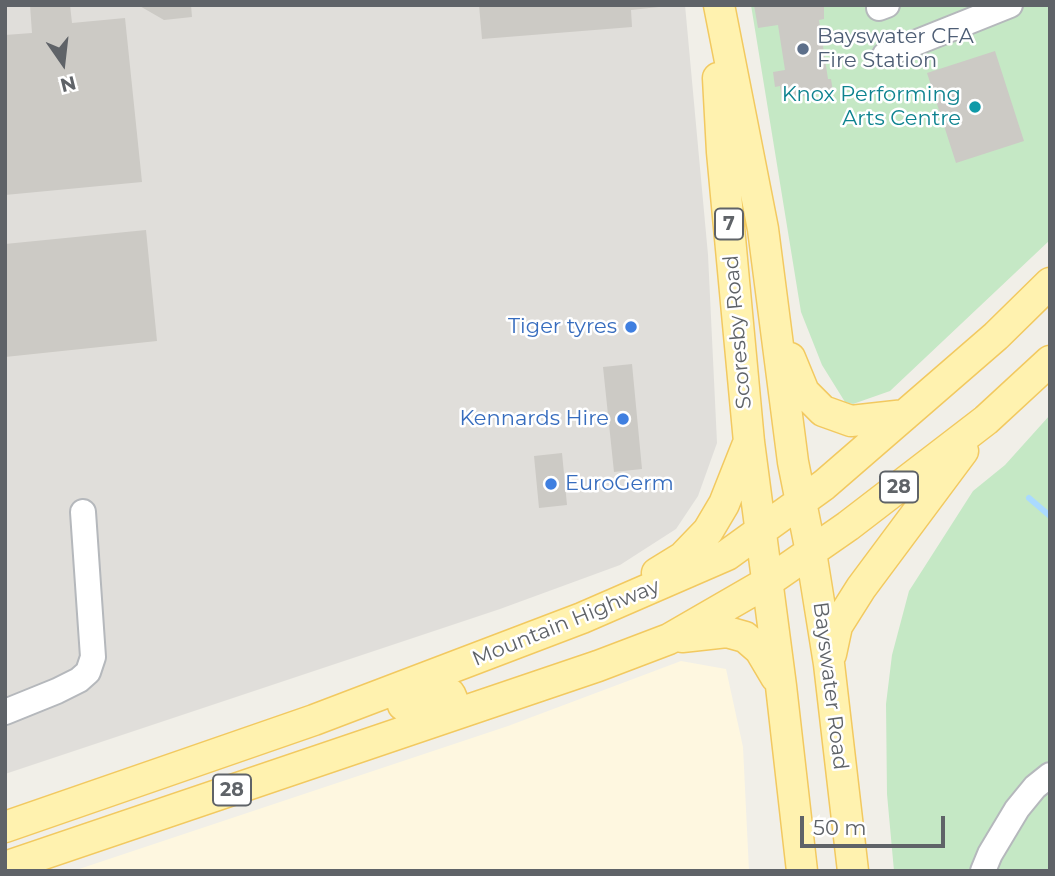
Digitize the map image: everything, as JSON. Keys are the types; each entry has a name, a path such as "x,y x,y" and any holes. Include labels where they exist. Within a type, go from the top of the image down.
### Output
{"main road":[{"name":"Scoresby Road","path":"714,5 722,152 748,442 761,533"},
{"name":"Scoresby Road","path":"719,5 763,229 793,462 801,502"},
{"name":"Mountain Highway","path":"5,827 314,720 582,618 717,560 761,533 801,502 996,336 1050,284"},
{"path":"775,322 804,392 823,411 851,422 905,415"},
{"name":"28","path":"5,867 512,695 668,639 766,583 811,552 986,420 1050,361"},
{"path":"829,664 836,626 861,588 986,420"},
{"path":"582,618 682,557 708,531 724,504 748,442"},
{"name":"Bayswater Road","path":"801,502 829,664 853,871"},
{"name":"7","path":"761,533 803,871"},
{"path":"668,639 727,632 745,637 760,650 781,686"},
{"path":"512,695 515,643"},
{"path":"314,720 365,718 440,694 450,694 458,713"}],"lane":[{"path":"884,55 1010,5"},
{"path":"5,712 79,681 88,672 93,657 83,512"},
{"path":"983,871 1017,809 1035,787 1050,775"}],"shaded area":[{"path":"5,5 685,5 708,255 717,443 698,496 676,529 620,565 500,609 5,774"},
{"path":"681,661 726,669 743,747 749,871 73,871 508,726"}],"green space":[{"path":"751,5 1050,5 1050,240 890,391 853,404 845,402 822,365 801,312"},
{"path":"1050,415 1050,871 894,871 887,794 886,704 892,655 909,591 973,491 1005,465"}],"building":[{"path":"30,5 70,5 72,23 125,18 142,182 5,195 5,35 32,33"},
{"path":"138,5 191,5 192,17 164,20"},
{"path":"479,5 659,7 631,10 632,27 482,39"},
{"name":"Bayswater CFA Fire Station","path":"754,5 824,5 824,19 819,20 828,79 831,79 833,92 782,99 780,86 775,87 773,72 785,70 778,25 758,28"},
{"name":"Knox Performing Arts Centre","path":"995,51 1024,141 956,163 927,73"},
{"path":"146,230 157,341 5,357 5,244"},
{"path":"632,364 642,469 614,472 603,367"},
{"name":"EuroGerm","path":"562,453 567,505 539,508 534,456"}],"waterway":[{"path":"1029,498 1050,516"}],"place":[{"name":"Bayswater CFA Fire Station","path":"803,49"},
{"name":"Knox Performing Arts Centre","path":"975,107"},
{"name":"Tiger tyres","path":"631,327"},
{"name":"Kennards Hire","path":"623,419"},
{"name":"EuroGerm","path":"551,484"}]}
